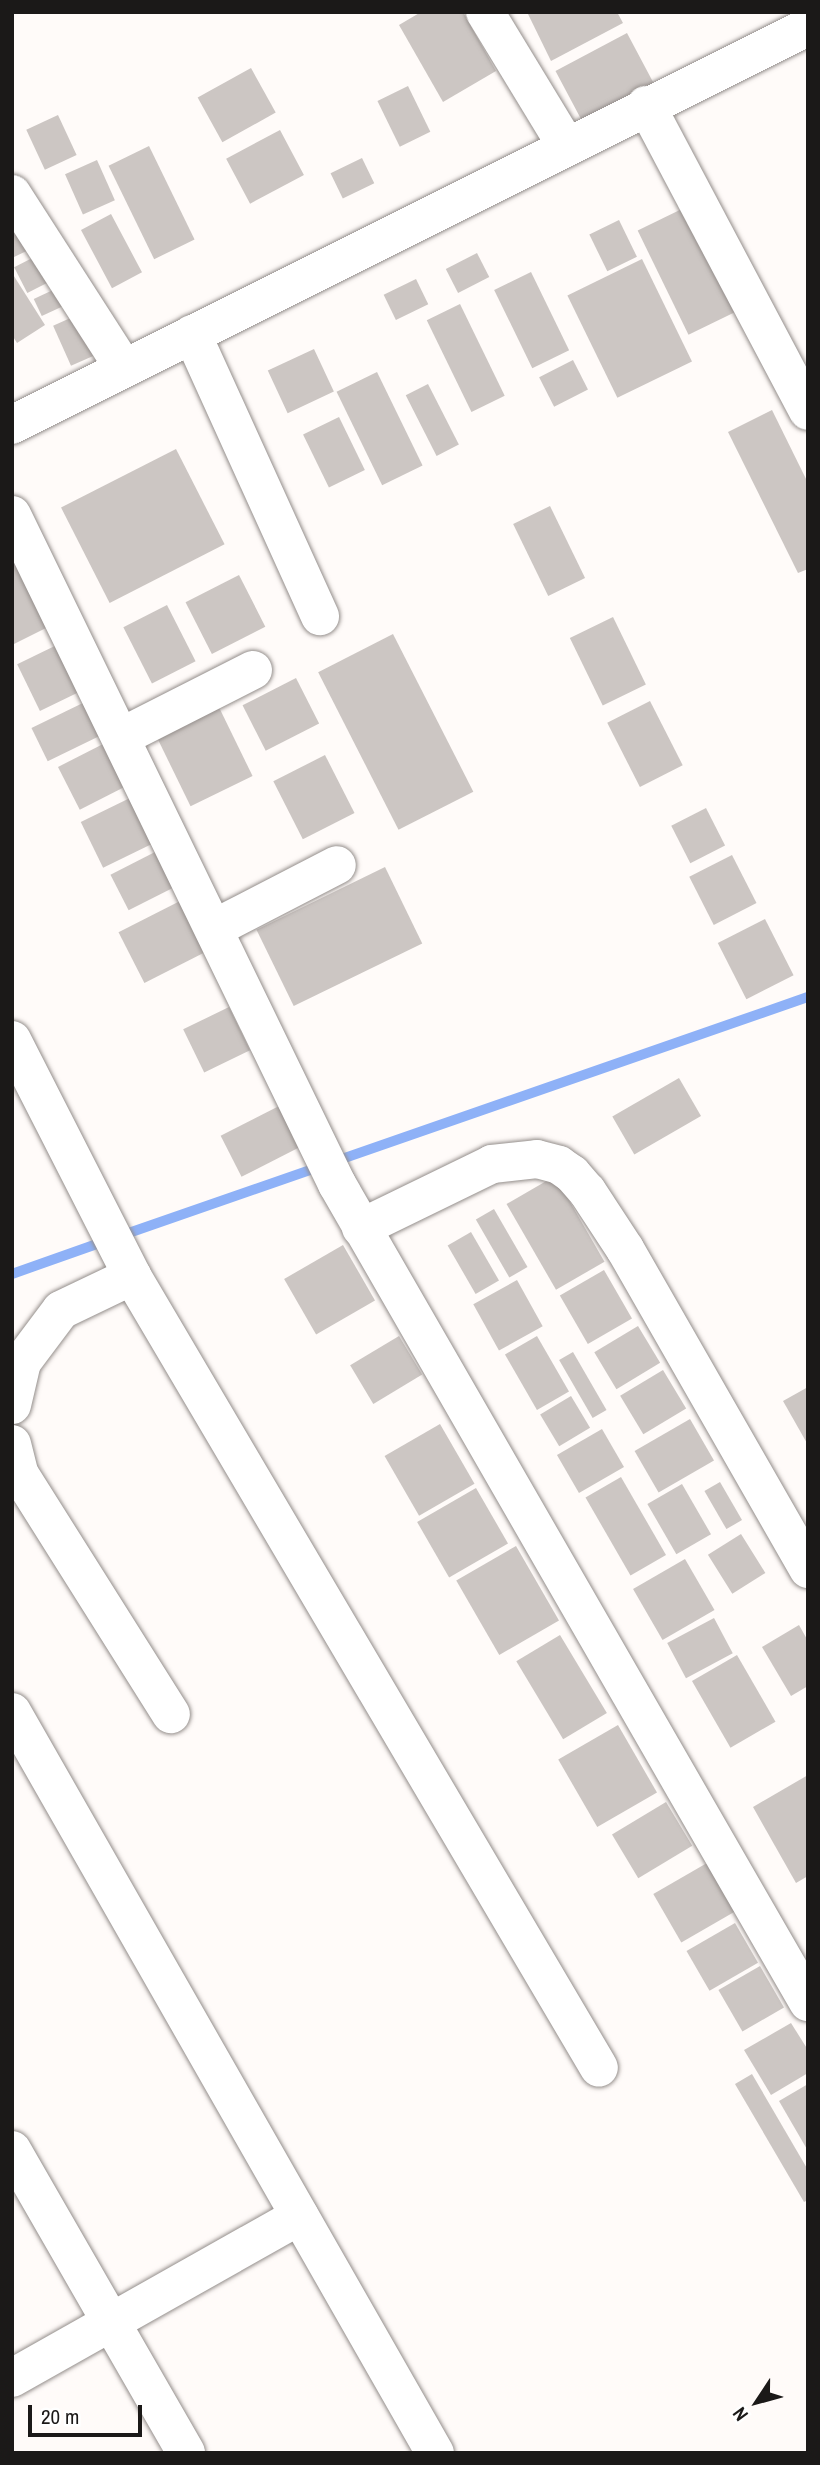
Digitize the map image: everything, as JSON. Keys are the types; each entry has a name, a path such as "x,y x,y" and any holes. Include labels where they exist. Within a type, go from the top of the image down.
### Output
{"street":[{"path":"485,12 566,145"},
{"path":"12,425 646,105 788,25"},
{"path":"646,105 808,411"},
{"path":"12,194 123,368"},
{"path":"192,334 320,616"},
{"path":"12,515 337,1184 808,2002"},
{"path":"121,737 253,670"},
{"path":"215,929 337,865"},
{"path":"12,1041 132,1276 599,2068"},
{"path":"361,1228 492,1164 537,1160 559,1165 572,1174 587,1191 625,1249 808,1569"},
{"path":"12,1405 22,1362 61,1310 132,1276"},
{"path":"12,1444 19,1473 171,1714"},
{"path":"12,1712 435,2453"},
{"path":"12,2150 186,2453"},
{"path":"12,2378 300,2216"}],"building":[{"path":"421,12 463,12 496,71 443,102 399,25"},
{"path":"527,12 617,12 623,23 551,61"},
{"path":"627,33 654,84 583,122 555,71"},
{"path":"251,68 276,113 222,142 198,98"},
{"path":"408,86 430,132 400,147 377,101"},
{"path":"58,115 77,155 45,170 26,130"},
{"path":"280,130 304,175 250,204 226,159"},
{"path":"149,146 195,239 154,259 109,166"},
{"path":"362,158 374,183 343,199 331,173"},
{"path":"97,160 115,200 83,214 65,174"},
{"path":"688,206 739,310 689,335 638,231"},
{"path":"111,214 142,272 112,288 81,230"},
{"path":"619,220 637,257 607,271 589,234"},
{"path":"12,225 41,244 12,258"},
{"path":"48,250 61,276 27,293 14,267"},
{"path":"477,253 489,277 458,293 446,269"},
{"path":"642,259 692,361 617,398 567,295"},
{"path":"531,272 569,350 532,368 494,290"},
{"path":"12,273 45,325 17,343 12,335"},
{"path":"416,279 428,304 396,320 384,295"},
{"path":"70,282 78,299 42,316 34,299"},
{"path":"460,304 505,396 471,412 427,320"},
{"path":"86,311 104,351 71,366 53,326"},
{"path":"314,349 334,392 288,413 268,371"},
{"path":"573,360 588,389 554,407 539,377"},
{"path":"377,372 423,465 382,485 337,392"},
{"path":"428,384 459,445 437,456 406,395"},
{"path":"772,410 808,483 808,569 798,573 728,432"},
{"path":"339,417 365,470 329,488 303,435"},
{"path":"176,449 225,544 110,603 61,508"},
{"path":"550,506 585,578 548,596 513,524"},
{"path":"12,525 62,620 12,645"},
{"path":"239,575 265,627 212,654 186,602"},
{"path":"167,605 196,661 152,683 123,627"},
{"path":"613,617 646,684 603,705 570,638"},
{"path":"393,634 473,792 399,830 318,672"},
{"path":"63,642 86,689 40,711 17,664"},
{"path":"296,678 319,723 266,751 243,705"},
{"path":"214,697 253,776 191,806 152,727"},
{"path":"89,700 105,733 48,761 31,728"},
{"path":"650,701 683,765 640,787 607,723"},
{"path":"107,742 129,785 80,810 58,767"},
{"path":"325,755 355,813 303,839 273,781"},
{"path":"132,797 154,843 103,868 81,822"},
{"path":"706,808 725,845 690,863 671,826"},
{"path":"155,852 173,888 129,910 110,875"},
{"path":"732,855 757,903 714,925 689,877"},
{"path":"385,867 422,943 294,1006 256,930"},
{"path":"180,901 206,952 144,983 119,932"},
{"path":"765,919 794,975 746,999 718,943"},
{"path":"229,1007 250,1050 204,1072 183,1029"},
{"path":"679,1078 701,1116 634,1155 612,1116"},
{"path":"283,1104 304,1145 242,1177 221,1136"},
{"path":"555,1176 604,1262 556,1290 507,1204"},
{"path":"494,1209 528,1267 509,1278 476,1220"},
{"path":"471,1232 499,1280 476,1294 448,1246"},
{"path":"343,1245 375,1300 316,1334 284,1279"},
{"path":"604,1270 632,1318 588,1344 560,1296"},
{"path":"517,1280 543,1326 499,1351 473,1304"},
{"path":"638,1326 660,1363 616,1389 594,1352"},
{"path":"399,1336 422,1375 373,1404 350,1365"},
{"path":"537,1336 569,1391 537,1410 505,1354"},
{"path":"573,1352 606,1410 593,1418 559,1360"},
{"path":"663,1370 686,1409 643,1434 620,1396"},
{"path":"808,1387 808,1445 783,1401"},
{"path":"571,1396 590,1428 559,1446 540,1415"},
{"path":"690,1419 714,1461 659,1493 635,1451"},
{"path":"440,1424 474,1484 419,1516 385,1456"},
{"path":"602,1429 624,1467 579,1493 557,1455"},
{"path":"621,1477 666,1555 630,1575 585,1498"},
{"path":"720,1482 742,1520 726,1529 704,1491"},
{"path":"682,1484 711,1534 676,1554 647,1504"},
{"path":"476,1488 508,1543 449,1577 417,1522"},
{"path":"741,1534 765,1573 732,1594 708,1555"},
{"path":"516,1546 559,1620 499,1655 456,1580"},
{"path":"685,1559 714,1610 663,1640 633,1589"},
{"path":"714,1618 733,1653 686,1678 667,1643"},
{"path":"799,1625 808,1641 808,1686 791,1696 762,1647"},
{"path":"560,1635 607,1713 563,1739 516,1661"},
{"path":"737,1655 776,1722 730,1748 692,1681"},
{"path":"618,1725 657,1793 597,1827 558,1760"},
{"path":"808,1775 808,1876 796,1883 753,1807"},
{"path":"666,1802 692,1846 638,1878 612,1834"},
{"path":"707,1863 735,1911 681,1942 653,1894"},
{"path":"735,1923 758,1963 710,1991 687,1951"},
{"path":"760,1966 784,2008 742,2032 718,1990"},
{"path":"791,2023 808,2050 808,2073 771,2095 744,2050"},
{"path":"752,2074 808,2170 808,2200 804,2202 735,2084"},
{"path":"808,2084 808,2151 779,2101"}],"waterway":[{"path":"120,1236 808,997"},
{"path":"12,1274 105,1241"}]}
